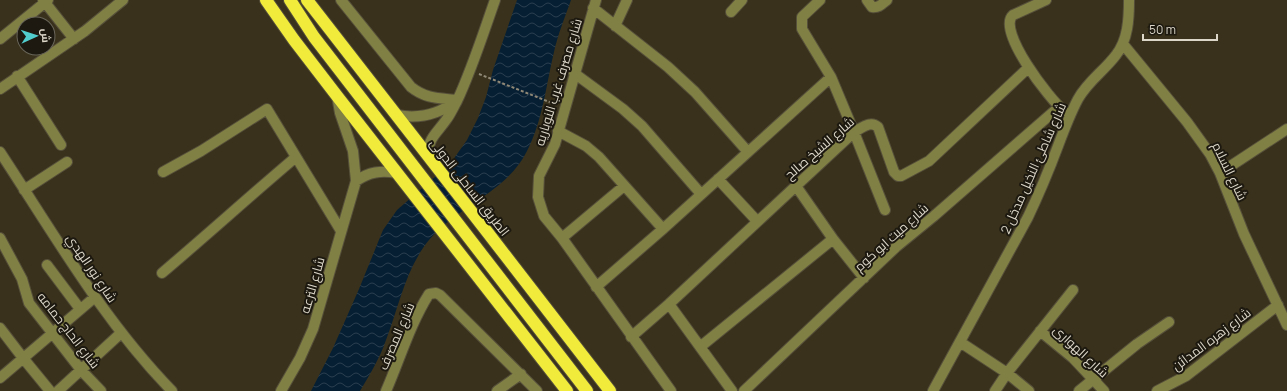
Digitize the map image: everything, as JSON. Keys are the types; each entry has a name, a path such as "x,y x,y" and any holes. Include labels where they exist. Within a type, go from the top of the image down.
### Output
{"highway":[{"path":"266,0 294,40 337,96 567,391"},
{"path":"290,0 314,37 587,391"},
{"name":"الطريق الساحلى الدولى","path":"307,0 610,391"}],"street":[{"path":"0,88 74,39 123,0"},
{"path":"341,0 411,87 424,96 458,100"},
{"path":"427,155 433,136 447,119 458,100 470,72 495,0"},
{"path":"615,26 627,0"},
{"path":"731,12 742,0"},
{"path":"820,0 802,17 802,29 830,77 885,210"},
{"path":"867,0 874,8 880,6 887,0"},
{"path":"1046,0 1013,15 1009,22 1017,46 1028,68 1042,89 1070,116"},
{"name":"شارع شاطئ النخيل مدخل 2","path":"933,391 1028,217 1079,98 1089,83 1116,55 1123,44 1129,19 1129,0"},
{"path":"0,39 45,1 74,39"},
{"path":"594,4 615,26 668,67 695,92 748,152"},
{"name":"شارع مصرف غرب النوباريه","path":"562,238 544,216 538,197 539,176 555,144 574,73 587,34 594,4"},
{"name":"شارع السلام","path":"1123,44 1201,141 1220,172 1244,234 1287,325"},
{"name":"شارع الشيخ صالح","path":"631,337 669,304 854,132 870,124 874,124 878,127 895,174 901,176 929,161 1028,68"},
{"path":"574,73 623,109 642,126 701,194"},
{"path":"17,76 61,145"},
{"path":"596,286 663,229 830,77"},
{"name":"شارع الترعه","path":"281,391 309,339 356,181 353,151 341,117 337,96"},
{"path":"396,115 416,117 434,114 458,100"},
{"name":"شارع ميت ابو كوم","path":"744,391 896,247 934,216 1059,107"},
{"path":"163,172 201,151 266,108 342,231"},
{"path":"1220,172 1287,129"},
{"path":"558,131 586,146 599,157 663,229"},
{"name":"شارع نور الهدي","path":"0,152 95,297 121,332 158,377 172,391"},
{"path":"162,273 296,157"},
{"path":"24,190 67,162"},
{"path":"356,181 375,172 382,171 397,173"},
{"path":"718,179 757,221"},
{"path":"624,186 562,238 631,337 671,391"},
{"path":"796,186 864,278"},
{"path":"700,347 833,238"},
{"name":"شارع الحاج حمامه","path":"0,239 22,279 29,303 81,370 102,391"},
{"path":"47,264 80,309"},
{"path":"995,391 1007,373 1073,290"},
{"name":"شارع المصرف","path":"386,391 415,321 427,298 432,293 440,295 521,374"},
{"path":"0,378 95,297"},
{"path":"669,304 732,391"},
{"name":"شارع زهره المدائن","path":"1157,391 1174,387 1186,376 1278,305"},
{"path":"1079,391 1137,344 1169,322"},
{"path":"0,328 50,391"},
{"name":"شارع الهوارى","path":"1040,331 1073,358 1104,391"},
{"path":"58,391 121,332"},
{"path":"960,342 1007,373 1029,391"},
{"path":"497,391 521,374 537,391"}],"path":[{"path":"480,75 548,102"}],"water":[{"path":"517,0 571,0 556,45 537,127 527,151 518,165 507,177 495,188 441,228 421,251 409,275 381,353 360,391 311,391 333,348 383,230 397,210 450,164 467,140 486,97 493,70"}]}
